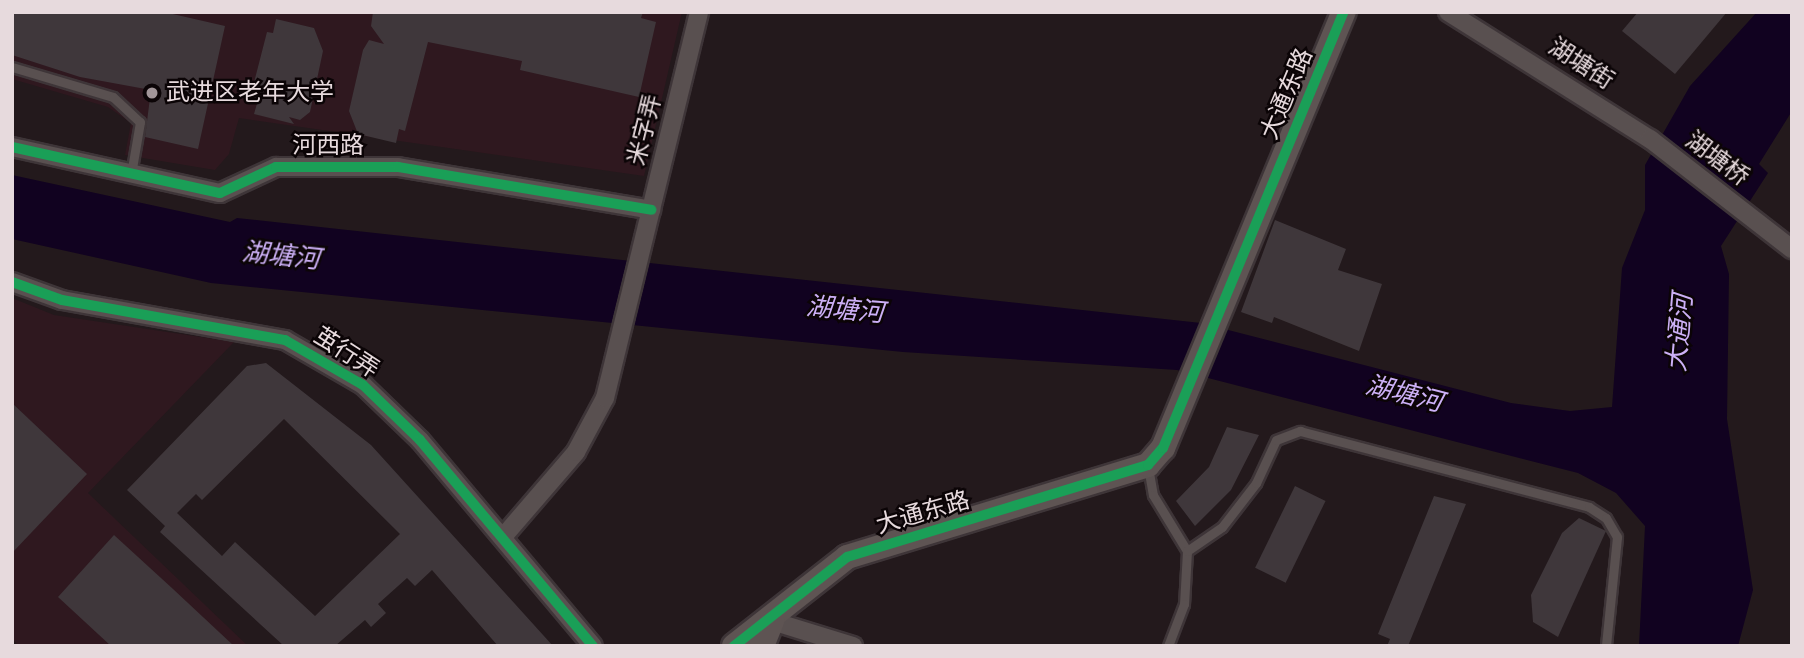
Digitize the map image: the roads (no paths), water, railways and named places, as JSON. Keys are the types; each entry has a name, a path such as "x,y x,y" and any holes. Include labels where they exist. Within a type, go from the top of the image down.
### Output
{"street":[{"name":"米字弄","path":"503,537 576,452 604,398 699,12"},
{"name":"大通东路","path":"734,646 772,621 847,557 1148,465 1163,448 1189,388 1219,308 1344,12"},
{"name":"湖塘街","path":"1448,12 1650,139"},
{"name":"湖塘桥","path":"1650,139 1792,249"},
{"name":"河西路","path":"12,147 220,193 276,167 398,167 651,209"},
{"name":"茧行弄","path":"12,282 62,300 285,340 363,385 503,537 593,646"},
{"name":"大通东路","path":"762,646 772,621"},
{"path":"772,621 853,646"}],"lane":[{"path":"12,67 113,97 140,122 131,174"},
{"path":"1187,551 1222,527 1256,483 1276,440 1300,431 1589,507 1606,518 1617,537 1606,646"},
{"path":"1148,465 1153,495 1187,551 1184,604 1168,646"}],"water":[{"path":"1757,12 1792,12 1792,111 1759,164 1768,173 1721,246 1729,274 1727,419 1753,590 1738,646 1639,646 1645,526 1616,493 1578,473 1177,370 903,352 211,283 12,239 12,175 230,222 237,218 1201,323 1511,403 1570,411 1612,407 1622,268 1645,210 1645,165 1690,86"}],"place":[{"name":"武进区老年大学","path":"152,93"}],"water label":[{"name":"湖塘河","path":"281,256"},
{"name":"湖塘河","path":"845,310"},
{"name":"大通河","path":"1680,333"},
{"name":"湖塘河","path":"1404,394"}]}
